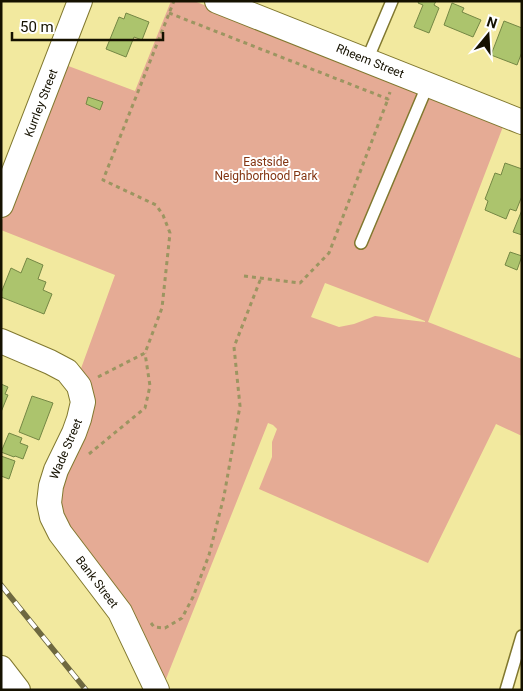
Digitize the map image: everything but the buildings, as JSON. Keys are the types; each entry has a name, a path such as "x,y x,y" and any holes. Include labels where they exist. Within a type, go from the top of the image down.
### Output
{"street":[{"name":"Kurrley Street","path":"1,205 80,1"},
{"name":"Rheem Street","path":"217,1 522,122"},
{"path":"1,341 50,362 73,379"},
{"name":"Wade Street","path":"49,503 51,486 56,470 80,419 83,402 73,379"},
{"name":"Bank Street","path":"49,503 52,517 60,534 120,612 157,690"},
{"path":"1,668 18,690"}],"lane":[{"path":"367,60 392,1"},
{"path":"361,243 428,84"},
{"path":"506,690 522,636"}],"path":[{"path":"83,459 145,408 150,386 145,353 162,308 170,233 163,215 156,205 103,180 174,1"},
{"path":"169,13 388,99"},
{"path":"244,276 300,283 329,253 398,72"},
{"path":"148,620 154,627 165,628 182,618 193,597 209,555 224,496 240,406 234,347 261,278"},
{"path":"73,379 145,353"}],"green space":[{"name":"Eastside Neighborhood Park","path":"171,1 194,1 504,124 428,322 522,359 522,436 496,424 428,563 259,489 272,457 272,442 277,429 268,423 162,689 67,535 55,503 79,374 115,275 1,230 1,223 63,64 135,91","holes":["325,283 425,321 375,316 354,324 339,327 311,317"]}],"railway":[{"path":"1,585 86,690"}]}
